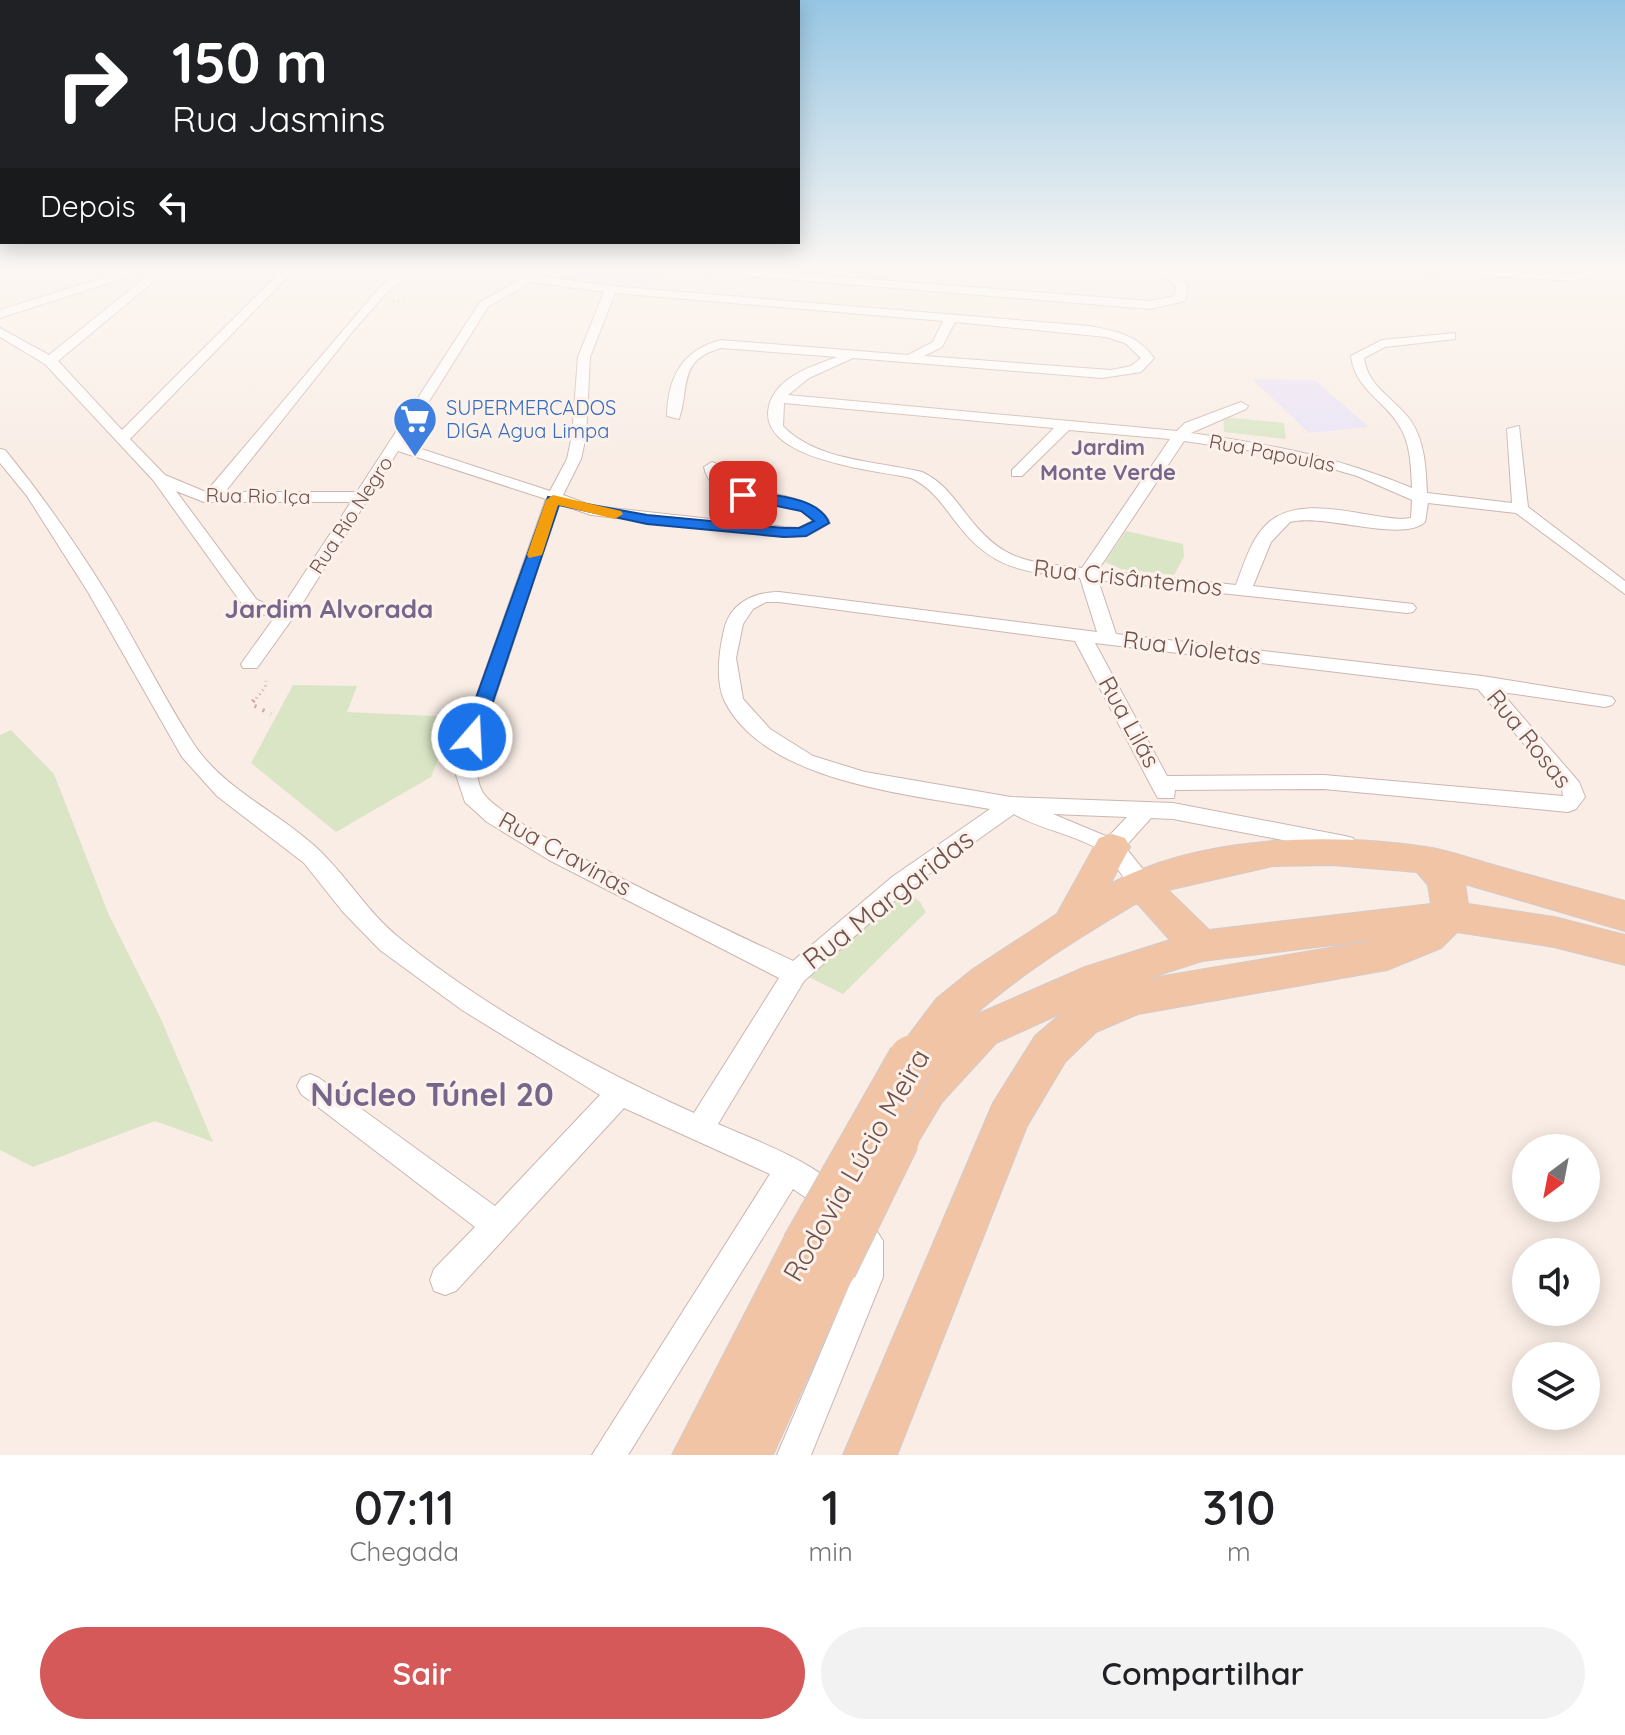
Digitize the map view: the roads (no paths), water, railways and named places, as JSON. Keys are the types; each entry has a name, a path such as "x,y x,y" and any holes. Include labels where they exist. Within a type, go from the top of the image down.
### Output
{"main road":[{"path":"1070,924 1112,847"},
{"name":"Rodovia Lúcio Meira","path":"745,1455 819,1257 912,1059 950,1011 987,980 1070,924 1143,883 1212,864 1273,853 1332,852 1427,860 1625,916"},
{"path":"1427,860 1444,875 1449,886 1449,916"},
{"path":"1143,883 1199,966"},
{"path":"870,1455 1009,1117 1050,1049 1082,1020 1199,966 1449,916 1554,932 1625,950"},
{"name":"Rodovia Lúcio Meira","path":"699,1455 819,1257 927,1089 981,1031 1020,1011 1199,966"}],"street":[{"path":"7,336 50,361 158,477 251,604 267,612 286,615"},
{"path":"50,361 81,336"},
{"path":"122,439 223,336"},
{"path":"186,518 189,504 209,497 342,336"},
{"name":"Rua Rio Negro","path":"250,664 286,615 397,446 465,336"},
{"name":"Rua Cravinas","path":"592,336 584,357 579,436 574,459 553,500 472,737 466,775 473,797 495,817 557,854 795,974"},
{"path":"910,358 938,344 942,336"},
{"path":"674,416 673,389 677,377 701,350 721,344 1110,374 1131,371 1144,365 1148,358 1142,348 1119,336"},
{"path":"1242,591 1270,529 1281,519 1298,514 1406,525 1417,522 1421,513 1413,439 1405,422 1366,382 1357,366 1357,356 1382,344 1451,336"},
{"path":"779,398 792,383 820,367 855,356"},
{"name":"Rua Papoulas","path":"779,398 1180,436 1326,461 1419,497 1520,509"},
{"name":"Rua Crisântemos","path":"779,398 773,421 782,435 800,448 827,457 917,473 934,483 976,539 997,557 1023,567 1407,608"},
{"path":"1108,638 1087,574 1180,436 1190,426 1241,406"},
{"path":"1017,473 1065,426"},
{"path":"1514,429 1520,509 1625,589"},
{"path":"397,446 470,467 553,500 647,519 801,533 822,523 819,515 805,507 725,488 715,480 712,467"},
{"path":"0,453 33,494 97,592 189,752 225,791 312,857 351,906 389,943 471,1003 620,1093 701,1126 789,1169 850,1215 868,1241 868,1277 794,1455"},
{"name":"Rua Rio Iça","path":"158,477 209,497 363,497"},
{"name":"Rua Violetas","path":"1011,805 864,779 806,761 763,734 734,700 727,658 734,624 747,605 763,597 779,597 913,618 1482,682 1605,701"},
{"name":"Rua Lilás","path":"1081,635 1162,783 1173,811"},
{"name":"Rua Rosas","path":"1162,783 1324,782 1568,804 1574,797 1565,778 1482,682"},
{"path":"1011,805 1173,811 1427,860"},
{"path":"1011,805 1112,847 1143,883"},
{"name":"Rua Margaridas","path":"701,1126 795,974 900,883 1011,805"},
{"path":"1112,847 1147,809"},
{"path":"310,1086 495,1224"},
{"path":"445,1280 620,1093"},
{"path":"609,1455 789,1169"}],"place":[{"name":"SUPERMERCADOS DIGA Agua Limpa","path":"415,458"}],"district":[{"name":"Jardim Monte Verde","path":"1108,460"},
{"name":"Jardim Alvorada","path":"329,609"},
{"name":"Núcleo Túnel 20","path":"432,1095"}]}
